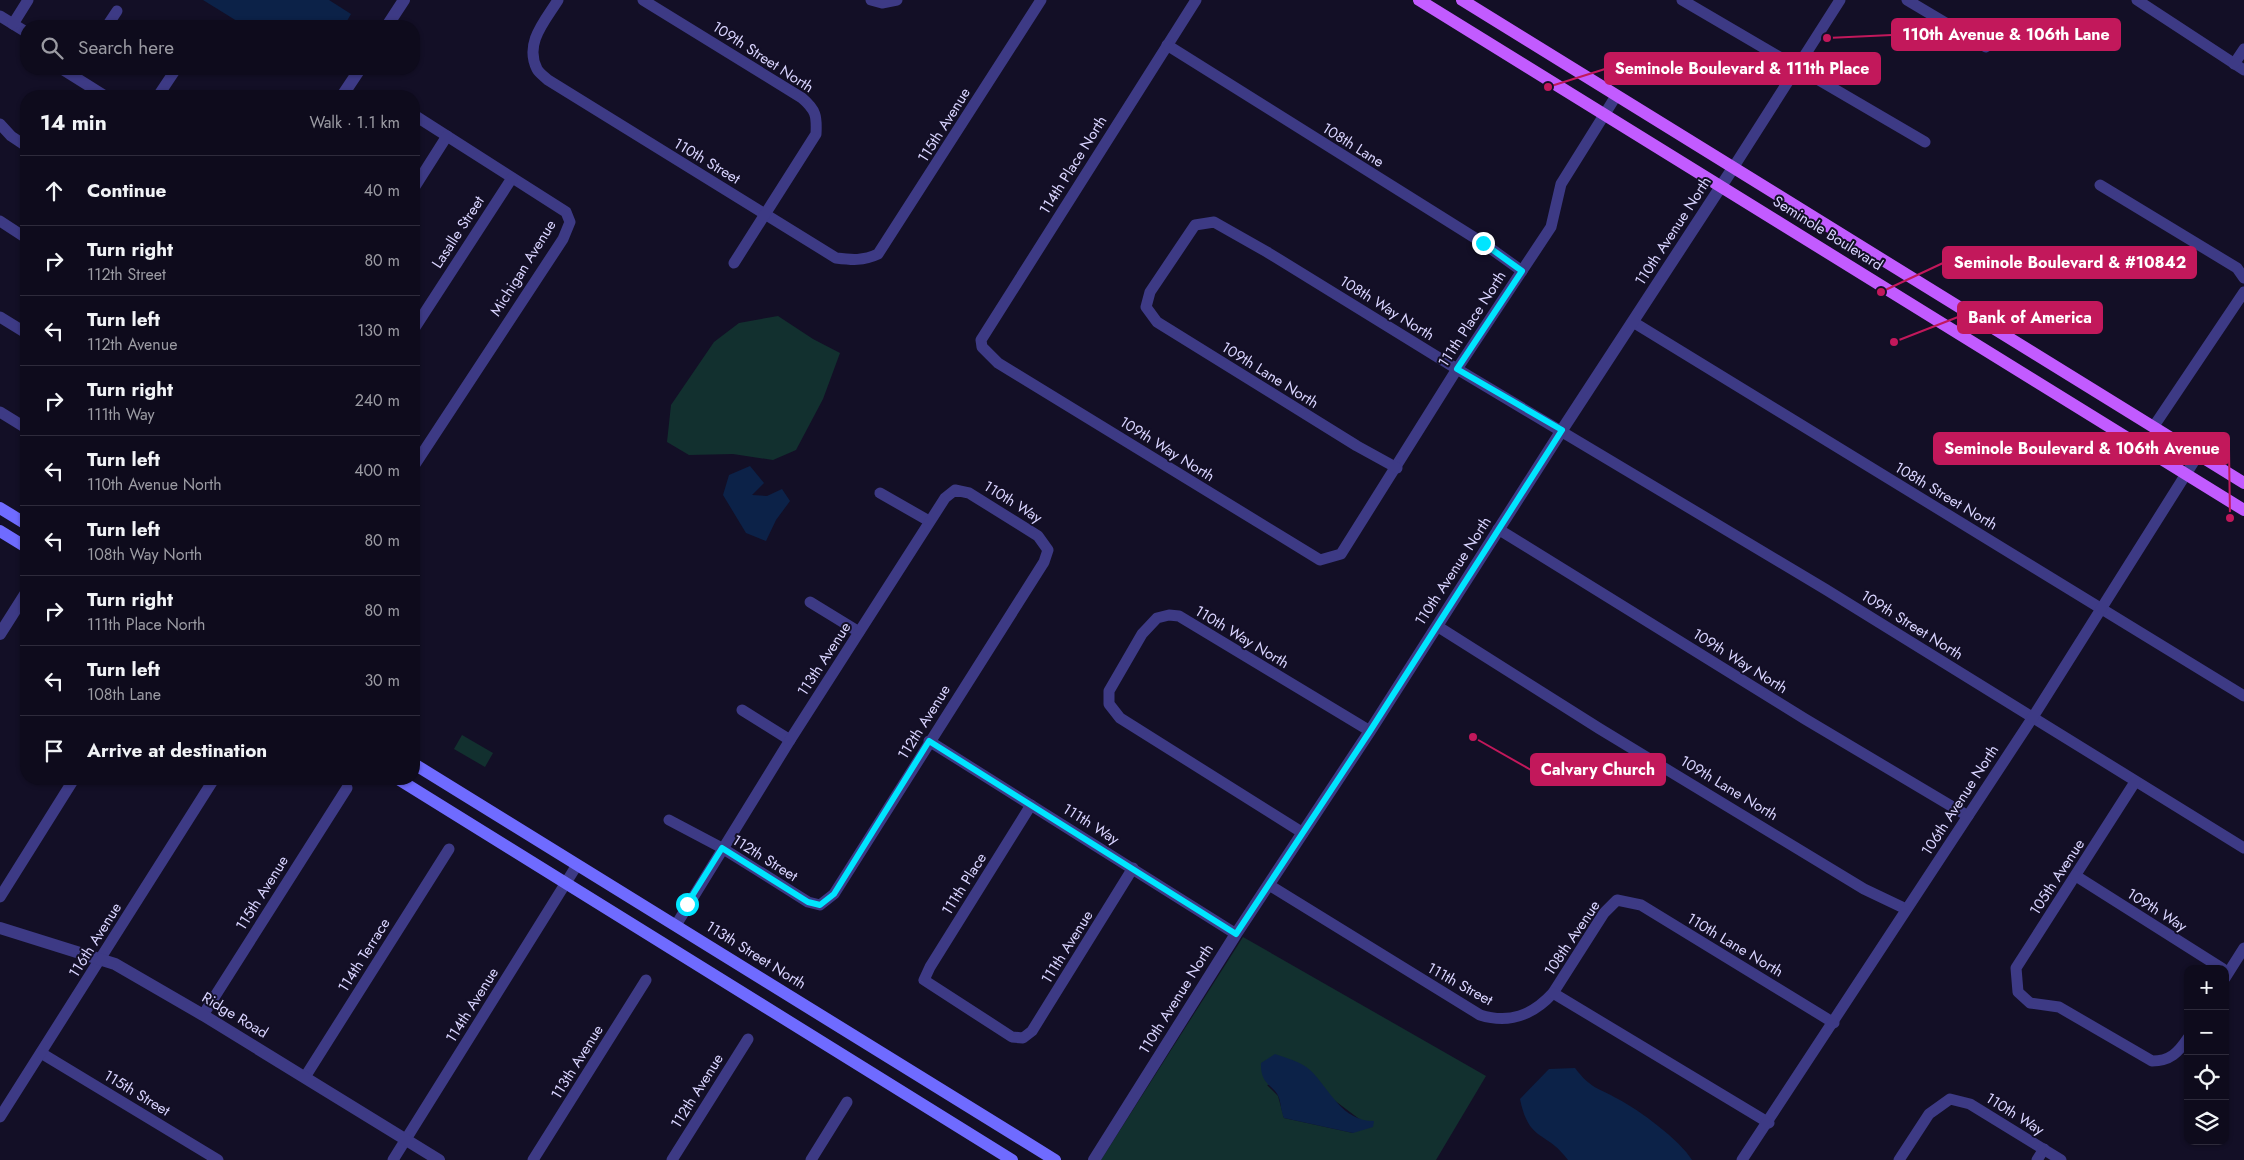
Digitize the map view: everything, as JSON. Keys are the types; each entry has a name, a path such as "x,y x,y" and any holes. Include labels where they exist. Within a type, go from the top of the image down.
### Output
{"main road":[{"name":"Seminole Boulevard","path":"1419,0 2244,510"},
{"name":"Seminole Boulevard","path":"1462,0 2244,483"},
{"path":"0,508 20,520"},
{"path":"0,531 20,543"},
{"name":"113th Street North","path":"420,768 1054,1160"},
{"path":"408,785 1012,1160"}],"street":[{"path":"13,24 28,0"},
{"path":"391,20 404,0"},
{"name":"110th Street","path":"558,0 534,38 533,50 538,71 598,112 836,258 866,260"},
{"name":"109th Street North","path":"643,0 794,93 812,107 816,120 816,134 734,263"},
{"path":"871,0 882,3 897,0"},
{"name":"115th Avenue","path":"866,260 878,254 890,237 1041,0"},
{"name":"114th Place North","path":"982,347 981,340 1196,0"},
{"path":"1682,0 1925,142"},
{"name":"110th Avenue North","path":"1094,1160 1236,934 1370,731 1498,529 1798,68 1840,0"},
{"path":"1907,0 1986,47"},
{"path":"2137,0 2239,67 2244,48"},
{"path":"111,20 117,11"},
{"path":"0,16 20,28"},
{"name":"108th Lane","path":"1167,45 1483,243 1522,271"},
{"path":"80,75 98,90"},
{"path":"162,90 172,75"},
{"path":"346,90 356,75"},
{"name":"111th Place North","path":"1342,554 1457,369 1550,227 1561,184 1616,96"},
{"name":"Michigan Avenue","path":"420,119 566,212 569,217 568,229 420,457"},
{"path":"2,132 20,142"},
{"path":"420,179 447,136"},
{"name":"Lasalle Street","path":"420,319 512,178"},
{"path":"2100,185 2237,268 2244,278"},
{"path":"0,222 20,234"},
{"name":"108th Way North","path":"1150,292 1195,225 1214,222 1457,369 1562,430"},
{"name":"109th Lane North","path":"1150,292 1146,307 1157,322 1357,446 1397,468"},
{"path":"2154,426 2244,292"},
{"path":"0,317 20,330"},
{"name":"108th Street North","path":"1633,322 2244,696"},
{"name":"109th Way North","path":"982,347 998,362 1320,560 1342,554"},
{"path":"0,412 20,424"},
{"name":"109th Street North","path":"1562,430 2244,848"},
{"name":"106th Avenue North","path":"1742,1160 1769,1122 1906,909 2033,717 2198,455"},
{"name":"113th Avenue","path":"676,925 722,848 929,521 945,498 955,490"},
{"name":"110th Way","path":"955,490 969,493 1038,536 1048,550"},
{"path":"880,493 929,521"},
{"name":"109th Way North","path":"1498,529 1805,719 1968,816"},
{"name":"112th Avenue","path":"820,905 834,894 929,741 1044,562 1048,550"},
{"path":"0,634 20,602"},
{"path":"810,602 859,632"},
{"name":"110th Way North","path":"1303,833 1120,718 1109,704 1109,691 1142,634 1158,618 1169,615 1179,616 1370,731"},
{"name":"109th Lane North","path":"1436,626 1600,729 1864,888 1906,909"},
{"path":"742,710 790,740"},
{"name":"111th Way","path":"929,741 1134,868 1236,934"},
{"name":"105th Avenue","path":"2135,782 2016,968 2018,992 2030,1003 2059,1007 2152,1061 2164,1061 2178,1052 2184,1044"},
{"path":"0,897 70,785"},
{"name":"116th Avenue","path":"0,1116 210,785"},
{"name":"115th Avenue","path":"202,1015 347,788"},
{"name":"111th Place","path":"1023,1038 1012,1037 924,980 930,967 1031,805"},
{"name":"112th Street","path":"669,820 722,848 808,902 820,905"},
{"name":"114th Terrace","path":"305,1077 449,850"},
{"name":"114th Avenue","path":"393,1160 577,865"},
{"name":"111th Avenue","path":"1023,1038 1032,1031 1134,868"},
{"name":"109th Way","path":"2076,876 2215,965"},
{"name":"111th Street","path":"1269,885 1401,968 1480,1014 1503,1020 1517,1018 1533,1011 1553,993"},
{"name":"108th Avenue","path":"1553,993 1604,913 1617,900"},
{"name":"110th Lane North","path":"1617,900 1641,905 1834,1023"},
{"name":"Ridge Road","path":"0,928 115,964 305,1077 439,1160"},
{"path":"2229,968 2244,948"},
{"name":"113th Avenue","path":"533,1160 646,980"},
{"path":"1553,993 1769,1122"},
{"name":"112th Avenue","path":"672,1160 748,1039"},
{"name":"115th Street","path":"41,1054 218,1160"},
{"name":"110th Way","path":"1899,1160 1929,1114 1950,1099 1970,1104 2061,1160"},
{"path":"811,1160 848,1102"},
{"path":"2037,1160 2044,1149"}],"green space":[{"path":"778,316 813,339 840,353 823,399 796,450 773,460 733,454 689,455 667,442 671,405 714,342 739,323"},
{"path":"462,735 493,753 485,767 454,749"},
{"path":"1243,937 1486,1076 1436,1160 1101,1160","holes":["1316,1077 1330,1097 1362,1121 1353,1133 1284,1118 1278,1096 1267,1085"]}],"water":[{"path":"203,0 329,0 351,14 348,20 235,20"},
{"path":"750,466 764,483 752,495 767,496 782,489 790,501 776,520 766,541 746,533 723,495 729,475"},
{"path":"1275,1054 1294,1060 1307,1067 1345,1110 1363,1120 1374,1121 1373,1127 1353,1133 1284,1118 1277,1093 1265,1080 1261,1071 1261,1063"},
{"path":"1575,1068 1590,1084 1627,1104 1658,1126 1692,1160 1568,1160 1552,1144 1533,1130 1528,1123 1520,1099 1549,1069"}],"place":[{"name":"110th Avenue & 106th Lane","path":"1827,38"},
{"name":"Seminole Boulevard & 111th Place","path":"1548,87"},
{"name":"Seminole Boulevard & #10842","path":"1881,292"},
{"name":"Bank of America","path":"1894,342"},
{"name":"Seminole Boulevard & 106th Avenue","path":"2230,518"},
{"name":"Calvary Church","path":"1473,737"}],"route":[{"path":"687,904 722,848 808,902 820,905 834,894 929,741 1134,868 1236,934 1370,731 1562,430 1457,369 1522,271 1483,243"}]}
